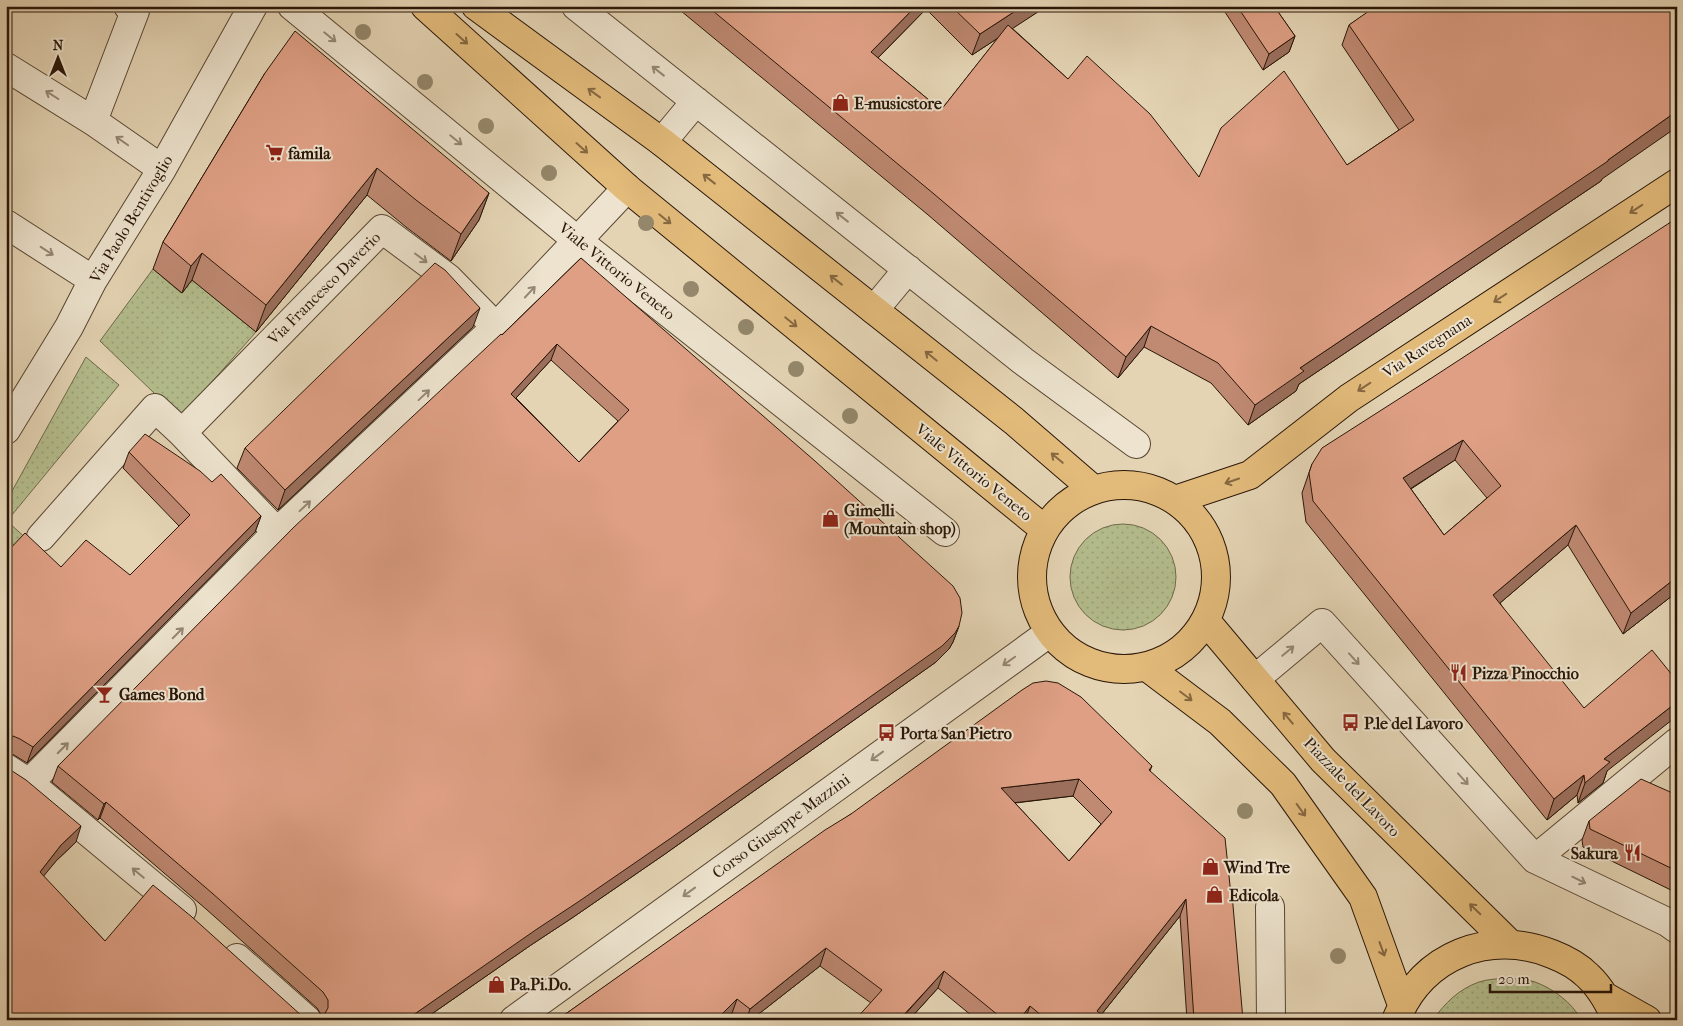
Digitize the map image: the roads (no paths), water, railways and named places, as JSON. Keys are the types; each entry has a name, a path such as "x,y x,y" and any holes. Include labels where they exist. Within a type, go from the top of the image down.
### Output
{"main road":[{"name":"Viale Vittorio Veneto","path":"425,6 627,188 1044,529"},
{"path":"476,6 662,142 1014,421 1094,490"},
{"name":"Via Ravegnana","path":"1175,500 1250,475 1348,398 1677,183"},
{"path":"1116,485 1147,488 1175,500 1195,519 1210,542 1216,568 1215,595 1206,621 1191,642 1170,657 1147,667 1120,670 1093,665 1068,652 1049,633 1036,608 1030,582 1033,554 1044,529 1057,512 1074,499 1094,490 1116,485"},
{"name":"Piazzale del Lavoro","path":"1206,621 1323,760 1510,943"},
{"path":"1147,667 1220,722 1283,784 1363,897 1399,1012"},
{"path":"1399,1012 1417,984 1436,966 1459,953 1484,945 1510,943 1538,948 1564,959 1587,975 1612,1008 1647,1020"}],"street":[{"path":"93,121 135,11 128,6"},
{"name":"Via Paolo Bentivoglio","path":"6,430 69,326 93,280 162,169 253,6"},
{"name":"Viale Vittorio Veneto","path":"292,6 578,241 945,532"},
{"path":"576,6 1023,361 1136,444"},
{"path":"6,67 93,121 162,169"},
{"path":"662,142 696,101"},
{"path":"29,783 277,532 496,327 627,188"},
{"path":"6,224 93,280"},
{"name":"Via Francesco Daverio","path":"182,433 382,228 448,278 496,327"},
{"path":"874,310 908,269"},
{"path":"41,537 155,408 182,433 277,532"},
{"path":"1255,679 1322,623 1535,859 1667,922 1677,929"},
{"name":"Corso Giuseppe Mazzini","path":"514,1020 1049,633"},
{"path":"1535,859 1677,742"},
{"path":"6,768 29,783 211,934 307,1020"},
{"path":"1270,907 1271,1020"}],"place":[{"name":"E-musicstore","path":"840,103"},
{"name":"famila","path":"274,153"},
{"name":"Gimelli (Mountain shop)","path":"830,519"},
{"name":"Pizza Pinocchio","path":"1458,673"},
{"name":"Games Bond","path":"105,694"},
{"name":"P.le del Lavoro","path":"1350,723"},
{"name":"Porta San Pietro","path":"886,733"},
{"name":"Sakura","path":"1632,853"},
{"name":"Wind Tre","path":"1210,867"},
{"name":"Edicola","path":"1215,895"},
{"name":"Pa.Pi.Do.","path":"496,984"}]}
